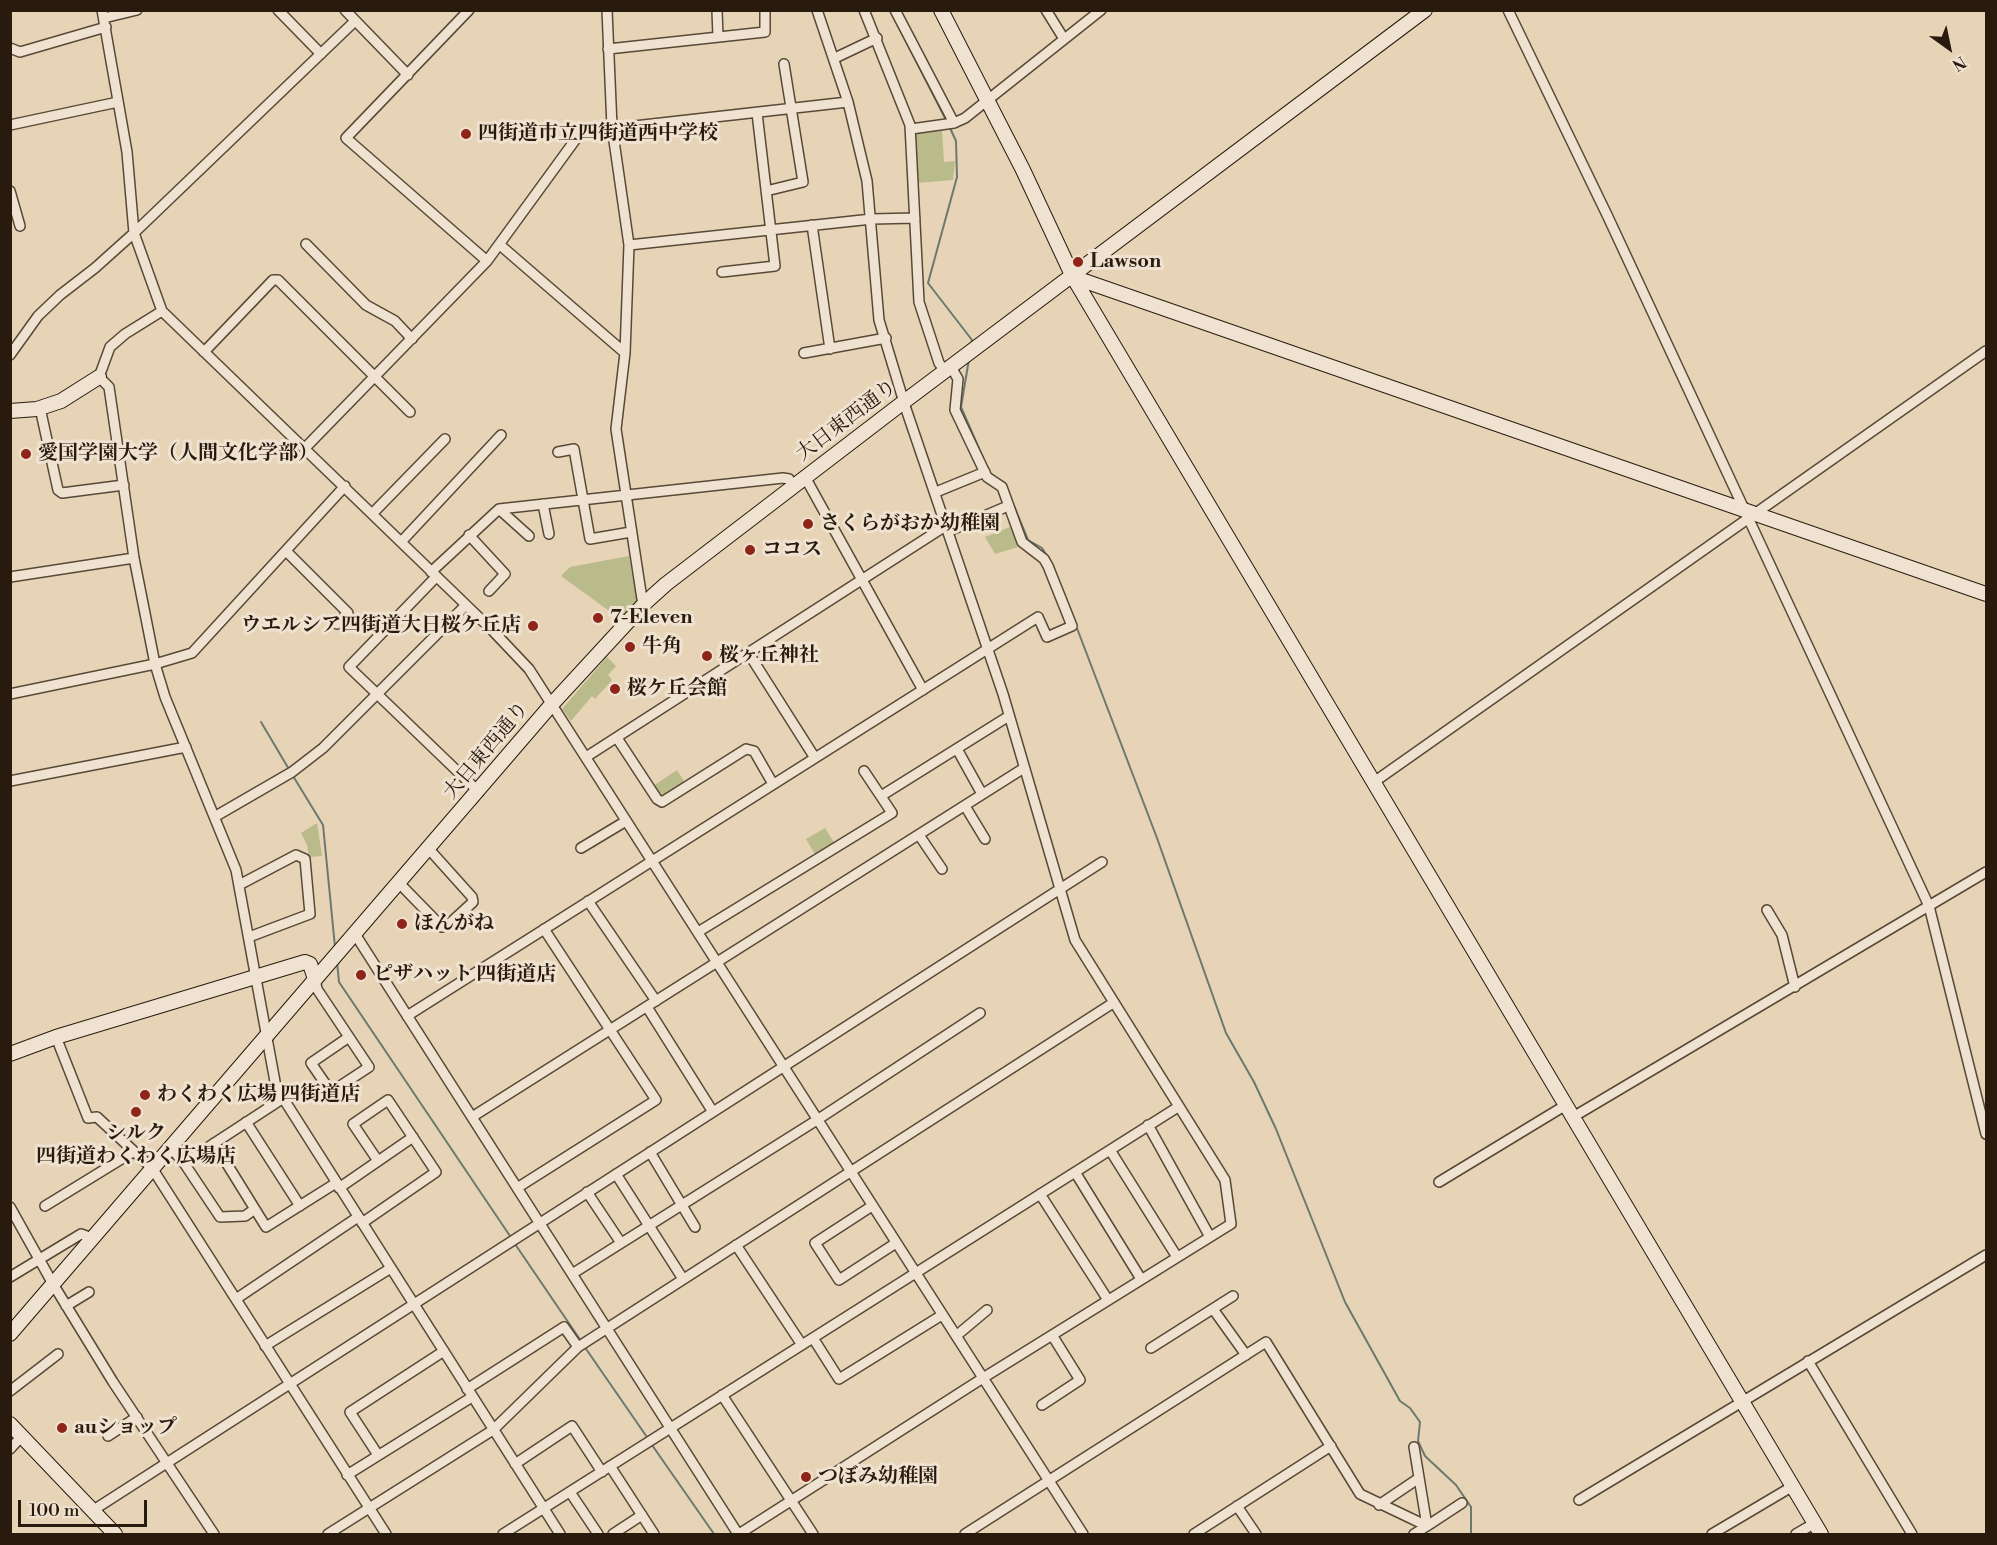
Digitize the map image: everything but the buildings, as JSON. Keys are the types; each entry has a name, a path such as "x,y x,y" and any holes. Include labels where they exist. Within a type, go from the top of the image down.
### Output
{"street":[{"path":"11,45 20,52 104,18 137,10"},
{"path":"278,10 321,54"},
{"path":"345,10 408,75"},
{"path":"469,10 346,138 487,261"},
{"path":"607,10 612,127 629,245 625,353 616,429 642,599 646,602"},
{"path":"717,10 718,37"},
{"path":"608,49 765,32 765,10"},
{"path":"355,934 739,1534 982,1378 1231,1224 1225,1180 1075,940 1009,716 879,320 867,181 848,102 817,10"},
{"path":"407,1016 1038,617 1047,637 1072,626 1048,566 1040,555 1022,542 1002,487 987,477 955,410 958,379 939,363 919,302 910,129 877,38 864,10"},
{"path":"895,10 954,123"},
{"path":"941,10 988,101 1073,277 1818,1529 1796,1534"},
{"path":"1046,10 1064,39"},
{"path":"910,129 954,123 988,101 1101,10"},
{"name":"大日東西通り","path":"10,1334 267,1034 479,792 552,704 646,602 905,401 1073,277 1425,10"},
{"path":"1508,10 1748,514 1929,906 1986,1134"},
{"path":"104,18 127,153 134,233 162,311 466,604 526,666 1083,1534"},
{"path":"10,355 38,316 134,233 355,21"},
{"path":"835,58 877,38"},
{"path":"766,190 803,182 784,64"},
{"path":"10,125 118,102"},
{"path":"305,448 487,261 580,132 848,102"},
{"path":"722,272 775,266 757,113"},
{"path":"10,191 20,226"},
{"path":"629,245 872,219 915,218"},
{"path":"812,225 830,349"},
{"path":"306,244 366,305 394,321 412,339"},
{"path":"500,245 625,353"},
{"path":"1073,277 1748,514 1986,594"},
{"path":"204,352 273,280 278,280 410,412"},
{"path":"10,411 40,408 61,401 99,377 110,347 124,334 162,311"},
{"path":"804,353 886,339"},
{"path":"1374,782 1748,514 1986,351"},
{"path":"99,377 109,387 134,558 155,664 165,697 216,816 239,885 276,1087 560,1534"},
{"path":"40,408 58,490 62,493 124,485"},
{"path":"400,542 501,435"},
{"path":"372,514 445,439"},
{"path":"558,452 574,449 591,539 631,532"},
{"path":"936,492 985,472"},
{"path":"805,477 922,690"},
{"path":"479,792 349,667 469,535 499,509 783,478 789,479 794,486"},
{"path":"10,694 155,664 192,653 345,486"},
{"path":"543,504 549,534"},
{"path":"586,757 862,580 948,528 1008,506"},
{"path":"499,509 529,536"},
{"path":"469,535 505,574 489,591"},
{"path":"286,551 348,613 337,624"},
{"path":"10,578 134,558"},
{"path":"216,816 292,772 323,748 378,696 466,604"},
{"path":"749,654 815,758"},
{"path":"881,796 1009,716"},
{"path":"617,738 657,799 662,802 746,749 754,752 773,784"},
{"path":"10,781 186,747"},
{"path":"957,749 982,795"},
{"path":"472,1117 1024,768"},
{"path":"698,933 892,813 864,771"},
{"path":"965,806 985,839"},
{"path":"581,848 626,821"},
{"path":"919,835 942,869"},
{"path":"399,883 442,927 448,926 473,902 472,897 428,848"},
{"path":"239,885 297,855 305,859 310,914 249,937"},
{"path":"92,1511 1102,862"},
{"path":"1439,1182 1795,987 1986,872"},
{"path":"588,901 656,1000"},
{"path":"1767,910 1782,935 1795,987"},
{"path":"517,1188 656,1101 544,929"},
{"path":"10,1054 56,1037 305,962 310,964 317,989 349,1037 369,1067 331,1092 311,1063 349,1037"},
{"path":"328,1534 493,1430 578,1347 1113,1003"},
{"path":"647,1007 712,1112"},
{"path":"572,1274 818,1120 980,1013"},
{"path":"56,1037 88,1118 97,1117 152,1168 386,1534"},
{"path":"184,1163 282,1099"},
{"path":"236,1299 436,1172 388,1100 353,1124 378,1161"},
{"path":"503,1534 1178,1107"},
{"path":"246,1122 300,1206"},
{"path":"1148,1125 1210,1237"},
{"path":"214,1143 266,1227 378,1161 413,1137"},
{"path":"170,1147 184,1163 220,1216 245,1216 255,1209"},
{"path":"1110,1150 1177,1257"},
{"path":"45,1206 133,1152"},
{"path":"650,1152 695,1227"},
{"path":"1076,1172 1141,1279"},
{"path":"616,1174 683,1279"},
{"path":"587,1192 621,1243"},
{"path":"1040,1194 1108,1300"},
{"path":"872,1206 815,1243 839,1280 896,1243"},
{"path":"10,1207 66,1306 214,1534"},
{"path":"10,1277 81,1234 92,1238"},
{"path":"736,1245 802,1345"},
{"path":"1579,1500 1986,1255"},
{"path":"266,1346 391,1268"},
{"path":"66,1306 89,1292"},
{"path":"1151,1348 1233,1296"},
{"path":"1213,1309 1246,1355"},
{"path":"956,1336 987,1310"},
{"path":"813,1338 839,1379 942,1315"},
{"path":"347,1474 470,1393 564,1327 578,1347"},
{"path":"1042,1405 1080,1380 1052,1335"},
{"path":"965,1534 1266,1342 1360,1494 1427,1526"},
{"path":"378,1455 350,1412 444,1351"},
{"path":"10,1391 58,1354"},
{"path":"1808,1361 1912,1534"},
{"path":"722,1395 813,1534"},
{"path":"108,1437 137,1417"},
{"path":"10,1424 115,1534"},
{"path":"515,1464 572,1426 642,1515 654,1534"},
{"path":"10,1449 22,1436"},
{"path":"1194,1534 1331,1446"},
{"path":"1414,1447 1427,1526"},
{"path":"1379,1505 1419,1478"},
{"path":"1712,1534 1793,1486"},
{"path":"570,1492 598,1534"},
{"path":"1414,1534 1462,1503"},
{"path":"1237,1506 1256,1534"},
{"path":"613,1534 642,1515"}],"green space":[{"path":"942,129 944,162 955,161 953,180 917,183 913,134 916,131"},
{"path":"1010,527 1018,547 995,554 985,537"},
{"path":"629,556 637,604 623,621 561,576 570,567"},
{"path":"607,657 616,666 608,675 612,680 595,699 592,696 571,721 562,709"},
{"path":"677,770 686,784 671,794 660,795 653,786"},
{"path":"317,823 322,856 309,857 307,845 301,833"},
{"path":"825,828 835,844 816,856 806,839"}],"waterway":[{"path":"890,10 946,120"},
{"path":"950,128 956,141 957,177 928,283 972,340 971,345"},
{"path":"969,359 961,407 984,460"},
{"path":"1014,506 1028,540 1042,548 1047,556"},
{"path":"1062,589 1157,838 1226,1033 1254,1082 1276,1129 1345,1302 1400,1401 1410,1408 1420,1422 1418,1441 1425,1456 1456,1485 1471,1507 1471,1534"},
{"path":"261,722 290,771"},
{"path":"293,776 323,825 335,947"},
{"path":"337,962 339,982 512,1239"},
{"path":"515,1244 581,1341"},
{"path":"584,1346 649,1440"},
{"path":"652,1445 714,1534"}],"place":[{"name":"四街道市立四街道西中学校","path":"466,134"},
{"name":"Lawson","path":"1078,262"},
{"name":"愛国学園大学（人間文化学部）","path":"26,454"},
{"name":"さくらがおか幼稚園","path":"808,524"},
{"name":"ココス","path":"750,550"},
{"name":"7-Eleven","path":"598,618"},
{"name":"ウエルシア四街道大日桜ケ丘店","path":"533,626"},
{"name":"牛角","path":"630,647"},
{"name":"桜ヶ丘神社","path":"707,656"},
{"name":"桜ケ丘会館","path":"615,689"},
{"name":"ほんがね","path":"402,924"},
{"name":"ピザハット 四街道店","path":"361,975"},
{"name":"わくわく広場 四街道店","path":"145,1095"},
{"name":"シルク 四街道わくわく広場店","path":"136,1112"},
{"name":"auショップ","path":"62,1428"},
{"name":"つぼみ幼稚園","path":"806,1477"}]}
